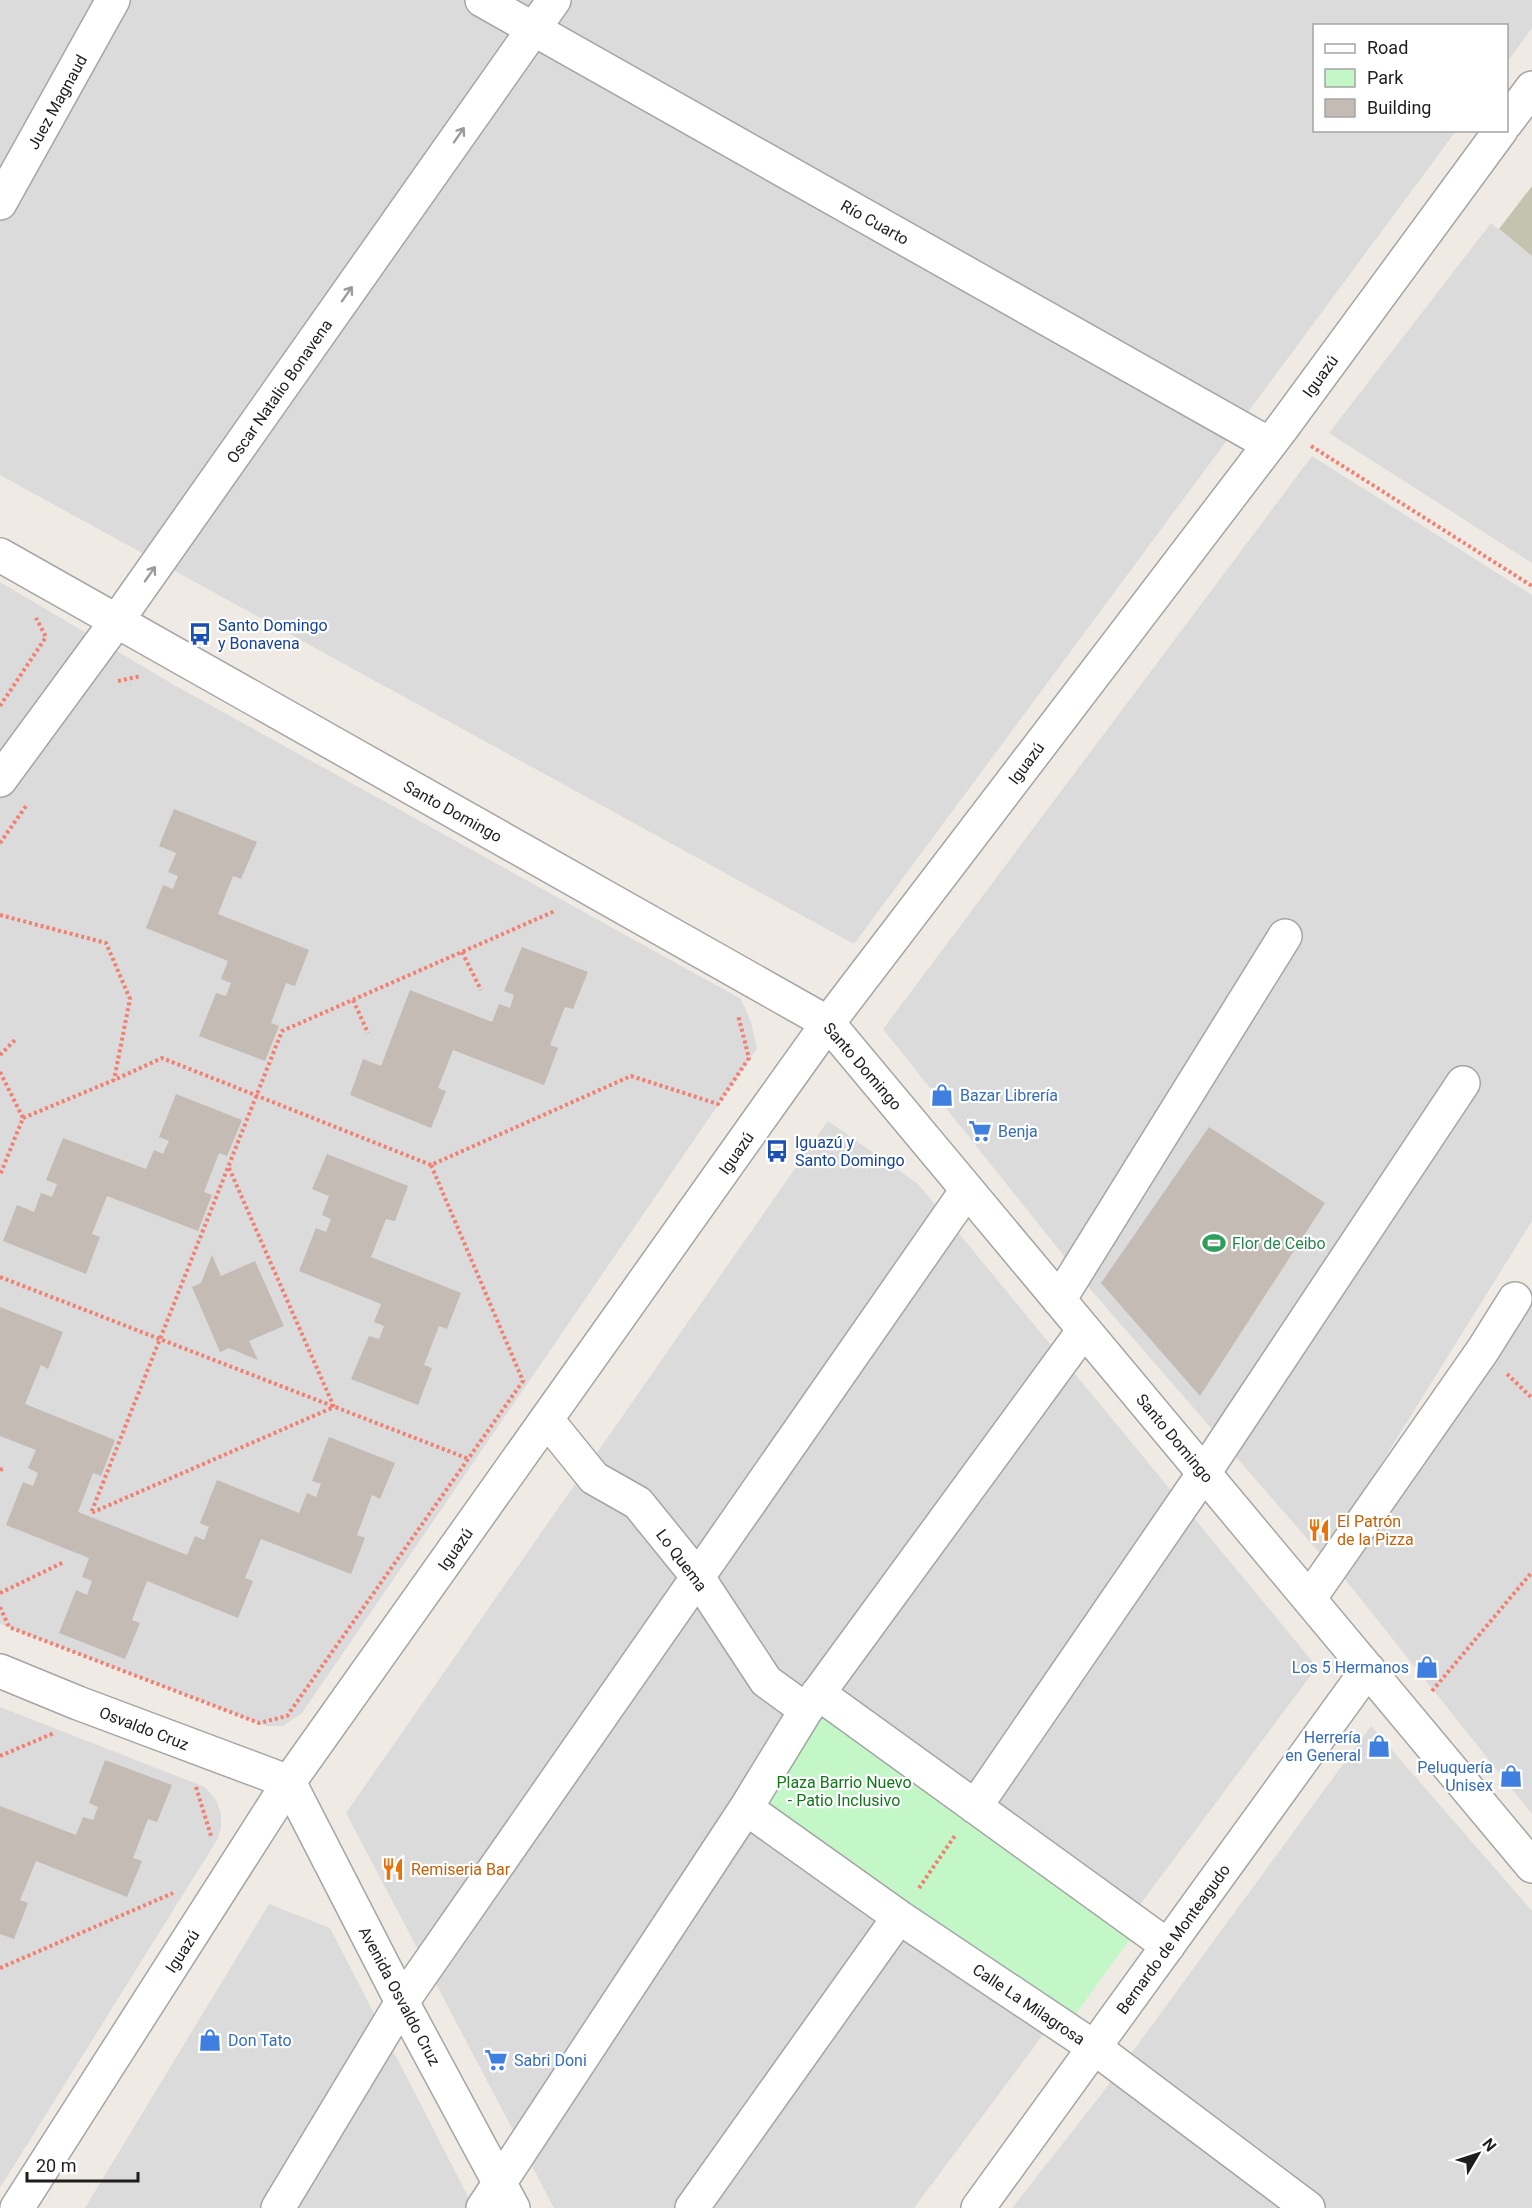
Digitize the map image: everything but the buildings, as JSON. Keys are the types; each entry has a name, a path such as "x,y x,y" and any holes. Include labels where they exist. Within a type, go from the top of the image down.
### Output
{"street":[{"name":"Juez Magnaud","path":"0,203 113,0"},
{"name":"Río Cuarto","path":"482,0 1276,436"},
{"name":"Oscar Natalio Bonavena","path":"0,780 117,622 555,0"},
{"path":"1508,120 1532,88"},
{"name":"Iguazú","path":"17,2208 290,1782 828,1023 1276,436 1500,132"},
{"name":"Santo Domingo","path":"0,555 828,1023 1532,1866"},
{"path":"1059,1300 1285,936"},
{"path":"975,1807 1204,1473 1463,1083"},
{"path":"278,2208 402,2002 967,1190"},
{"path":"1309,1599 1483,1350 1515,1299"},
{"path":"498,2199 812,1702 1084,1330"},
{"name":"Lo Quema","path":"547,1420 594,1478 638,1503 697,1576 766,1682 812,1702 975,1807 1167,1946"},
{"name":"Bernardo de Monteagudo","path":"978,2208 1368,1669"},
{"name":"Osvaldo Cruz","path":"0,1671 78,1703 290,1782"},
{"name":"Avenida Osvaldo Cruz","path":"290,1782 402,2002 498,2199"},
{"name":"Calle La Milagrosa","path":"746,1808 899,1917 1095,2048 1288,2202"},
{"path":"692,2208 899,1917"}],"path":[{"path":"1276,436 1532,586"},
{"path":"0,706 45,637 33,613"},
{"path":"114,681 148,675"},
{"path":"0,843 27,805"},
{"path":"334,1407 91,1513 282,1031 556,911 546,905"},
{"path":"0,915 106,942 130,999 114,1080"},
{"path":"462,952 481,990"},
{"path":"353,1000 368,1034"},
{"path":"431,1165 631,1076 718,1104 749,1058 739,1016 729,1010"},
{"path":"0,1055 16,1039"},
{"path":"0,1175 23,1118 162,1058 431,1165 522,1382 287,1716 259,1723 9,1627 0,1607"},
{"path":"0,1072 23,1118"},
{"path":"229,1168 334,1407"},
{"path":"0,1277 468,1459 518,1459"},
{"path":"0,1593 64,1562"},
{"path":"1409,1718 1532,1572"},
{"path":"0,1756 56,1732"},
{"path":"185,1783 196,1787 211,1836 205,1845"},
{"path":"899,1917 975,1807"},
{"path":"0,1968 173,1893 179,1883"}],"shaded area":[{"path":"0,0 1532,0 1532,28 1508,61 1508,24 1313,24 1313,132 1455,132 854,944 0,475"},
{"path":"1532,186 1532,256 1499,229"},
{"path":"1491,223 1532,256 1532,563 1329,433"},
{"path":"1312,456 1532,595 1532,1221 1323,1557 1091,1290 883,1029"},
{"path":"0,582 176,686 741,999 751,1022 757,1048 302,1713 283,1726 267,1726 0,1624"},
{"path":"828,1121 918,1184 1317,1667 914,2208 554,2208 346,1813"},
{"path":"1532,1291 1532,1814 1344,1578"},
{"path":"0,1707 205,1787 216,1800 221,1814 221,1828 217,1840 0,2188"},
{"path":"1371,1726 1532,1911 1532,2208 1012,2208 1100,2096"},
{"path":"269,1904 330,1928 474,2208 85,2208"}],"green space":[{"name":"Plaza Barrio Nuevo - Patio Inclusivo","path":"825,1711 1133,1935 1073,2018 765,1800"}],"place":[{"name":"Santo Domingo y Bonavena","path":"200,634"},
{"name":"Bazar Librería","path":"942,1095"},
{"name":"Benja","path":"980,1131"},
{"name":"Iguazú y Santo Domingo","path":"777,1151"},
{"name":"Flor de Ceibo","path":"1214,1243"},
{"name":"El Patrón de la Pizza","path":"1319,1530"},
{"name":"Los 5 Hermanos","path":"1427,1667"},
{"name":"Herrería en General","path":"1379,1746"},
{"name":"Peluquería Unisex","path":"1511,1776"},
{"name":"Remiseria Bar","path":"393,1869"},
{"name":"Don Tato","path":"210,2040"},
{"name":"Sabri Doni","path":"496,2060"}]}
